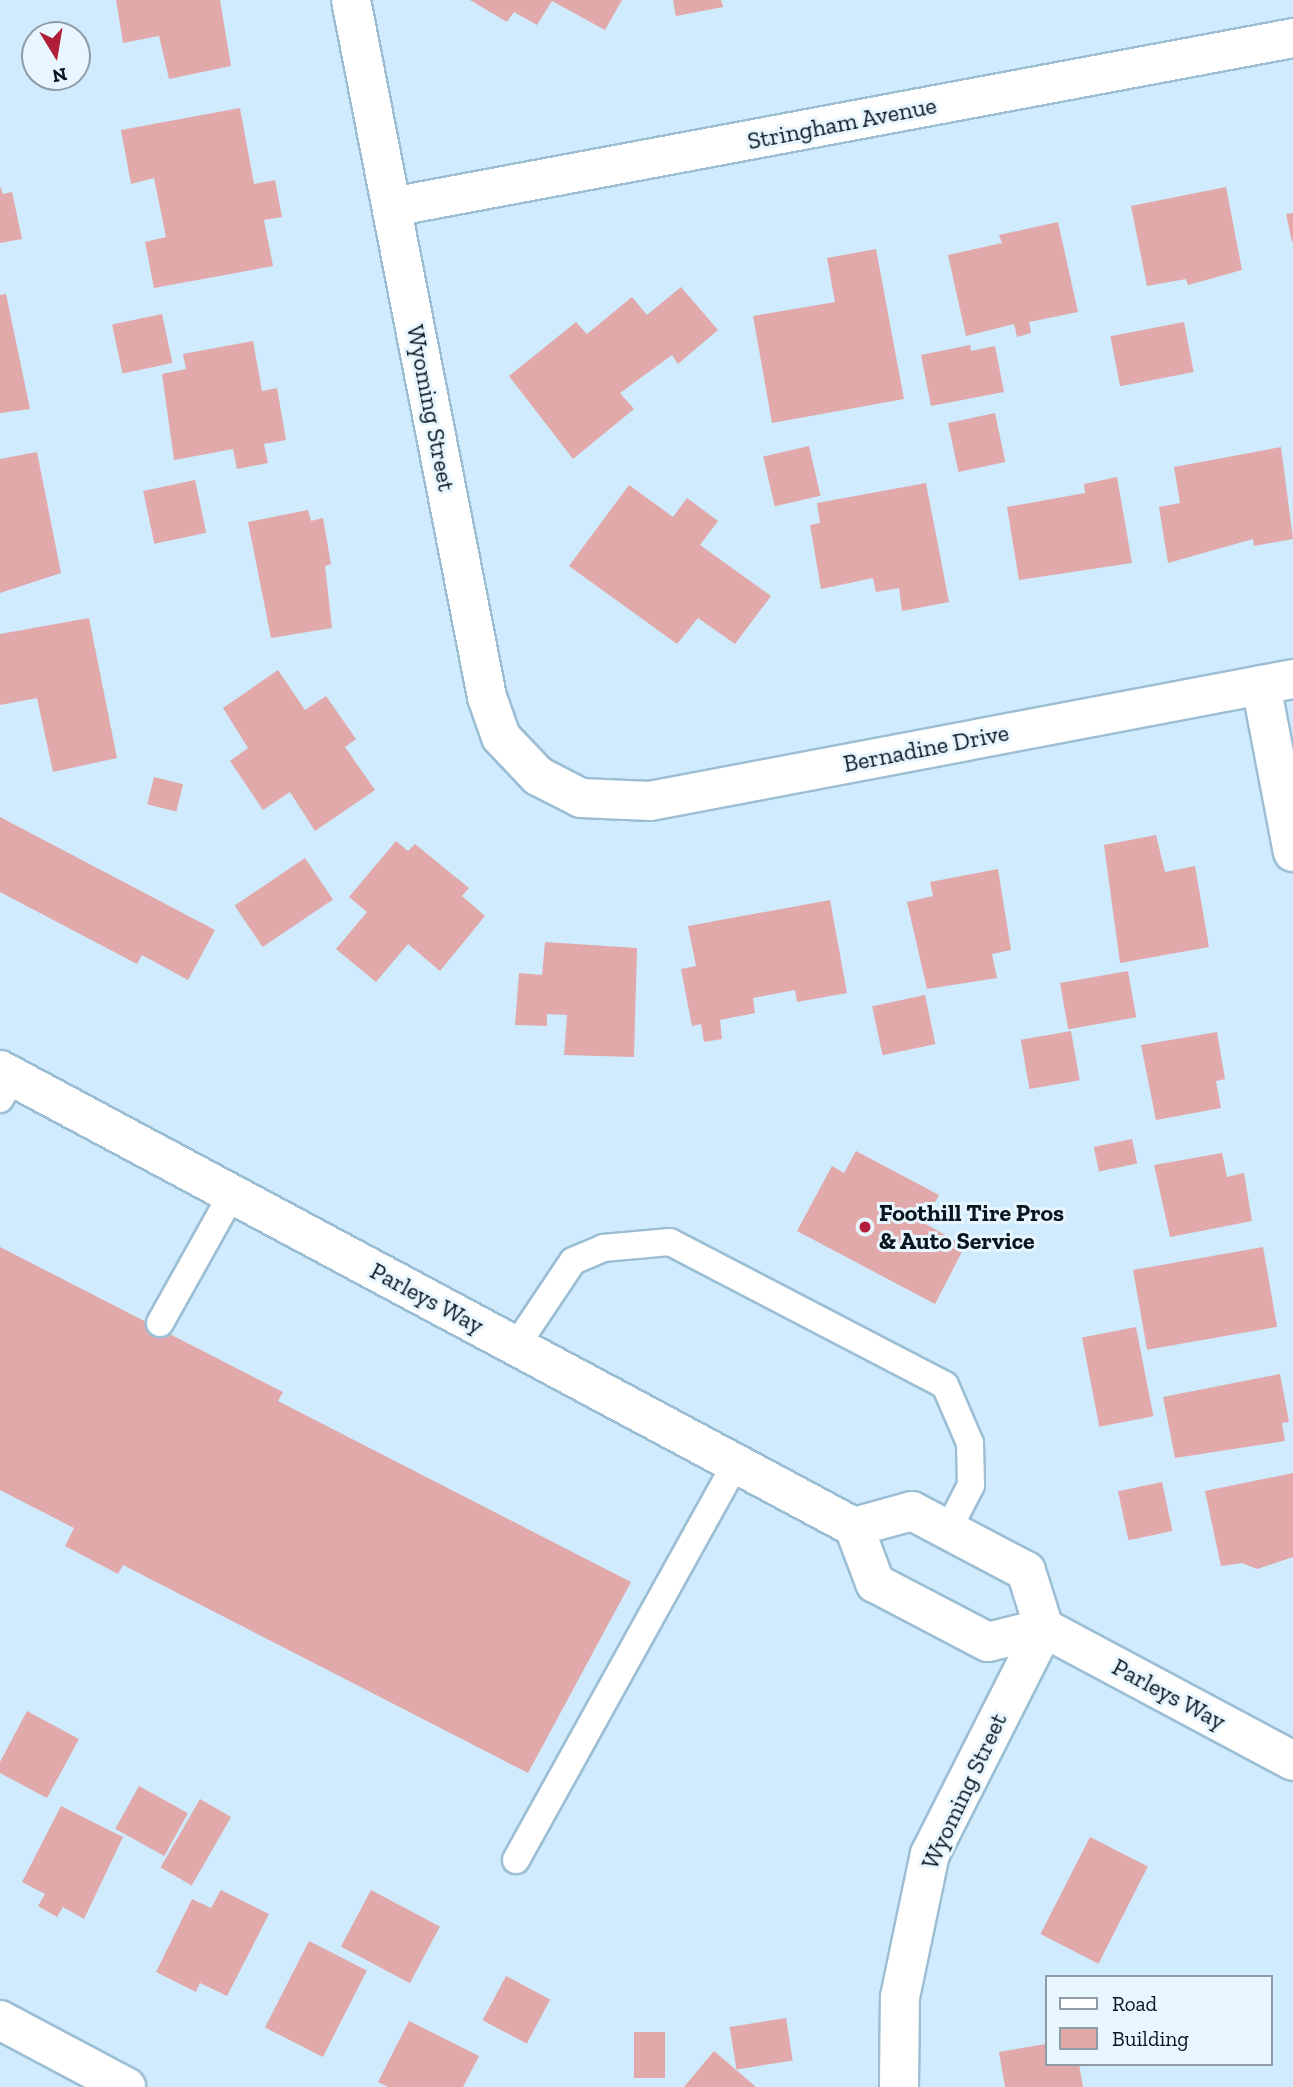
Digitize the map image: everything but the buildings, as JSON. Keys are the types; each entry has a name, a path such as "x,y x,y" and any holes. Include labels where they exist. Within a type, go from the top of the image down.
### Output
{"street":[{"name":"Wyoming Street","path":"351,0 487,697 501,737 538,776 559,789"},
{"name":"Stringham Avenue","path":"392,207 1293,38"},
{"name":"Bernadine Drive","path":"559,789 605,803 650,801 1277,682"},
{"path":"1277,682 1293,852"},
{"name":"Parleys Way","path":"4,1082 232,1194 854,1527"},
{"path":"912,1511 948,1530 1026,1571 1044,1628 989,1642 875,1583 854,1527 912,1511"},
{"name":"Wyoming Street","path":"899,2087 901,1986 930,1854 1044,1628"},
{"name":"Parleys Way","path":"1044,1628 1293,1760"},
{"path":"0,2020 126,2087"}],"lane":[{"path":"160,1323 232,1194"},
{"path":"516,1346 573,1261 603,1248 670,1242 945,1385 970,1443 971,1485 948,1530"},
{"path":"516,1860 736,1463"}],"place":[{"name":"Foothill Tire Pros & Auto Service","path":"865,1227"}]}
